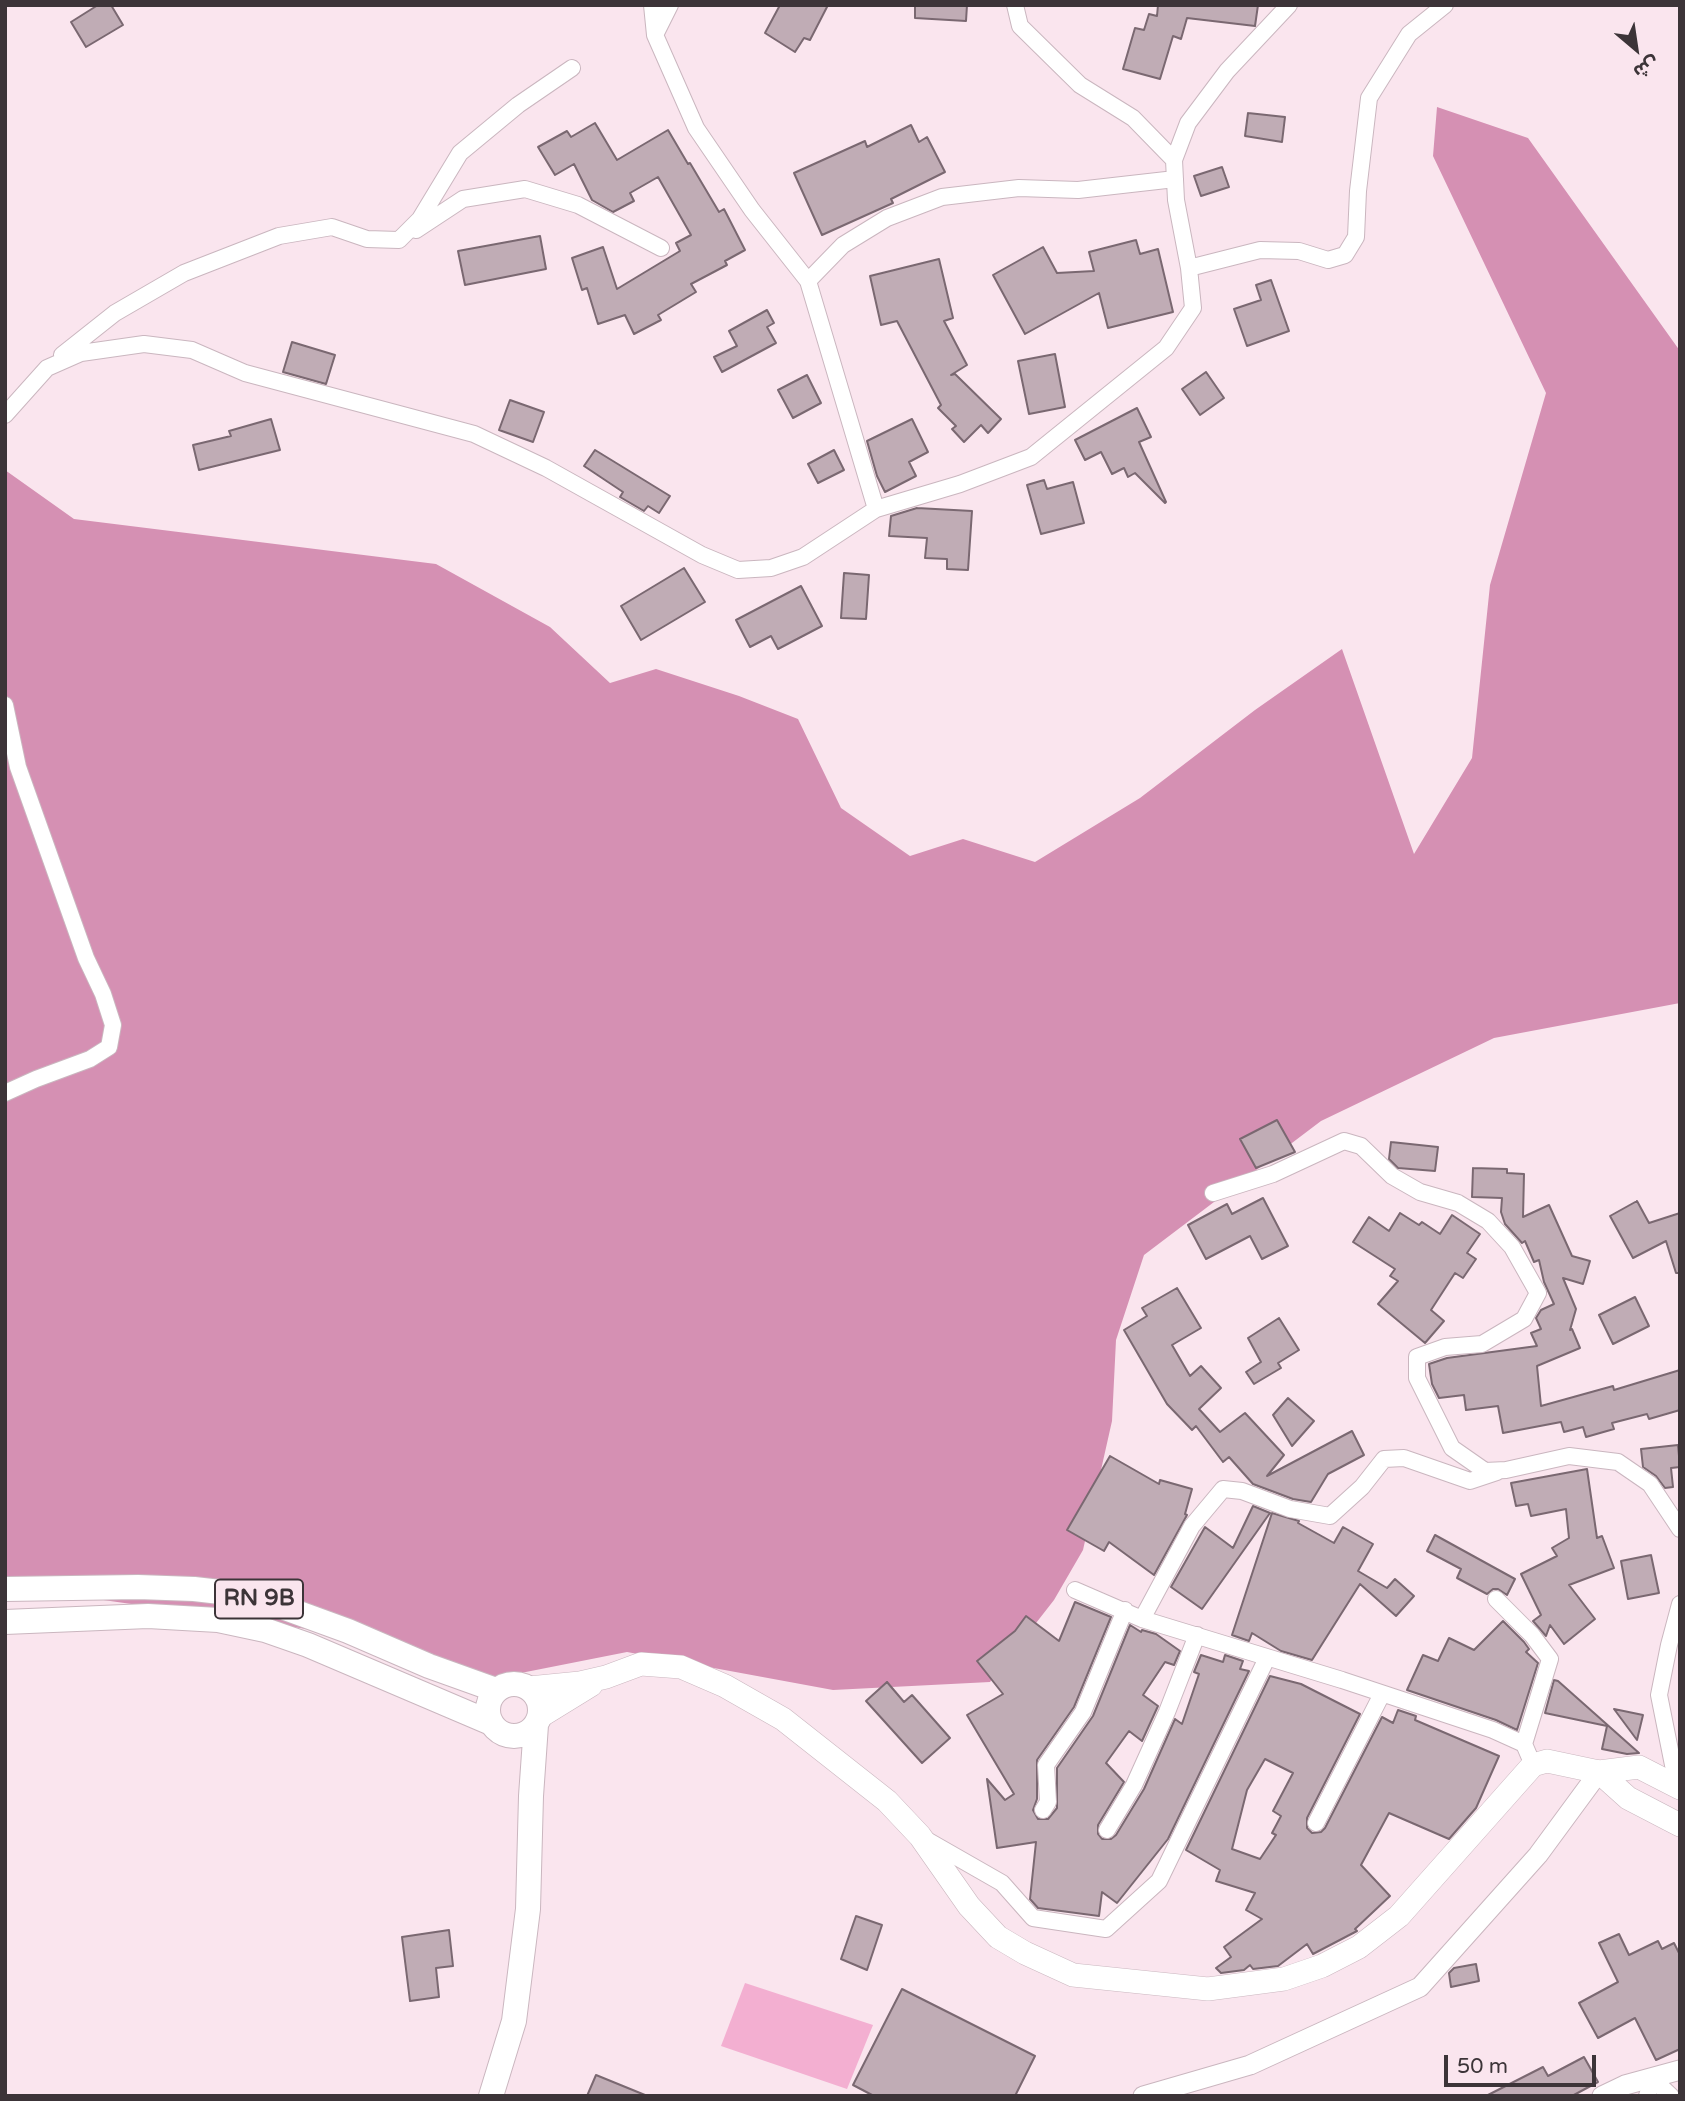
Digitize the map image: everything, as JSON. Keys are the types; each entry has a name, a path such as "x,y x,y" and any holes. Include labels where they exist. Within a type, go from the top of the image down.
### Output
{"main road":[{"name":"RN 9B","path":"5,1589 138,1587 238,1594 348,1631 429,1666 496,1690"},
{"name":"RN 9B","path":"5,1622 148,1616 218,1620 265,1630 308,1645 497,1729"},
{"path":"531,1796 487,1705 496,1690 512,1684 529,1688 606,1677 641,1664 681,1667 725,1686 783,1719 853,1772 887,1801 920,1836 969,1906 998,1937 1073,1975 1208,1989 1284,1979 1322,1966 1359,1947 1399,1916 1529,1755 1599,1772 1639,1767 1678,1786"},
{"path":"497,1729 522,1735 537,1721 606,1677"},
{"path":"491,2096 514,2021 528,1909 531,1796 539,1701 529,1688"},
{"path":"1599,1772 1628,1798 1680,1825"}],"street":[{"path":"652,5 655,35 696,128 752,210 808,281 876,509"},
{"path":"655,35 670,5"},
{"path":"1014,5 1020,26 1080,85 1133,118 1174,160"},
{"path":"47,368 81,353 144,344 191,350 245,373 474,434 546,468 702,555 738,570 771,568 803,557 876,509 960,484 1031,457 1166,348 1193,308 1189,268 1176,200 1174,160 1188,123 1203,102 1227,71 1289,5"},
{"path":"1189,268 1260,250 1299,251 1328,260 1345,254 1356,237 1358,191 1369,98 1409,34 1445,5"},
{"path":"399,240 420,219 460,153 518,105 572,68"},
{"path":"808,281 843,245 887,218 942,197 1019,188 1078,190 1175,179"},
{"path":"5,415 47,368 115,313 184,273 279,236 332,227 367,239 399,240 463,199 525,189 578,205 661,247"},
{"path":"5,705 18,766 86,958 103,993 113,1025 110,1047 90,1059 5,1093"},
{"path":"1213,1193 1273,1174 1344,1140 1361,1146 1392,1176 1420,1192 1458,1203 1488,1221 1513,1247 1538,1293 1524,1319 1482,1344 1445,1348 1417,1357 1417,1378 1452,1448 1485,1471 1506,1470"},
{"path":"1142,1619 1192,1526 1223,1489 1242,1490 1290,1509 1330,1516 1362,1488 1384,1459 1404,1458 1470,1481 1569,1456 1618,1462 1650,1484 1680,1529"},
{"path":"1075,1590 1142,1619 1493,1730 1529,1755 1550,1659 1532,1635 1496,1599"},
{"path":"1678,1786 1659,1695 1668,1645 1680,1604"},
{"path":"1043,1810 1048,1802 1046,1765 1083,1712 1125,1610"},
{"path":"1107,1830 1139,1773 1167,1712 1197,1635"},
{"path":"920,1836 1002,1883 1033,1918 1106,1929 1159,1881 1267,1658"},
{"path":"1316,1823 1382,1694"},
{"path":"1143,2096 1250,2065 1420,1987 1538,1855 1599,1772"},
{"path":"1650,2087 1680,2070"},
{"path":"1602,2096 1625,2085 1650,2087 1671,2096"}],"shaded area":[{"path":"1437,107 1528,138 1680,351 1680,1003 1494,1038 1321,1121 1144,1255 1116,1340 1112,1421 1083,1550 1054,1600 990,1682 833,1690 627,1652 450,1687 363,1637 5,1586 5,470 74,519 436,564 550,627 610,683 656,669 798,719 841,808 910,856 963,839 1035,862 1140,798 1255,710 1342,649 1414,854 1472,758 1490,585 1546,393 1433,156"},
{"path":"745,1983 873,2025 847,2089 721,2046"}],"building":[{"path":"98,5 111,5 123,25 86,47 71,22"},
{"path":"780,5 828,5 810,40 804,38 795,52 765,33"},
{"path":"915,5 967,5 966,21 915,18"},
{"path":"1158,5 1258,5 1255,26 1187,18 1181,39 1173,36 1160,79 1123,69 1135,28 1144,30 1149,14 1157,16"},
{"path":"1248,113 1285,117 1282,142 1245,136"},
{"path":"595,123 617,160 668,130 719,212 724,209 745,250 725,261 727,265 691,284 696,292 658,315 661,320 634,334 625,315 598,324 587,288 582,290 572,258 603,247 617,289 680,251 676,243 691,235 658,177 630,193 634,201 613,212 592,200 574,164 555,175 538,147 567,131 571,137"},
{"path":"911,125 919,142 927,137 945,172 891,199 893,203 822,235 794,173 865,141 867,147"},
{"path":"1222,167 1229,187 1201,196 1194,176"},
{"path":"540,236 546,269 465,285 458,251"},
{"path":"1136,240 1140,254 1158,249 1173,312 1108,328 1099,293 1025,334 993,275 1043,247 1057,273 1094,271 1089,252"},
{"path":"939,259 953,318 944,321 967,365 951,375 955,374 1001,419 988,433 981,425 964,442 952,429 956,426 938,408 941,405 897,321 881,325 870,276"},
{"path":"1271,280 1289,331 1247,346 1234,309 1261,300 1256,285"},
{"path":"767,310 774,323 767,327 776,343 722,372 714,357 737,346 729,331"},
{"path":"292,342 335,355 326,384 283,372"},
{"path":"1055,354 1065,407 1029,414 1018,361"},
{"path":"1206,372 1224,398 1200,415 1182,389"},
{"path":"807,375 821,403 793,418 778,390"},
{"path":"510,400 544,412 533,442 499,430"},
{"path":"1137,408 1151,437 1139,442 1165,503 1135,473 1128,477 1124,468 1112,474 1101,452 1085,460 1075,440"},
{"path":"271,419 280,450 199,470 193,445 231,436 229,431"},
{"path":"912,419 928,452 909,462 916,476 885,492 877,476 867,441"},
{"path":"595,450 670,496 659,513 648,506 644,511 620,497 623,492 584,466"},
{"path":"834,450 844,470 818,483 808,464"},
{"path":"1044,480 1047,489 1073,482 1084,523 1041,534 1027,485"},
{"path":"917,508 972,511 968,570 947,569 947,559 925,558 927,538 889,536 891,516"},
{"path":"684,568 705,602 641,640 621,606"},
{"path":"844,573 869,575 866,619 841,618"},
{"path":"801,586 822,626 778,649 771,636 750,647 736,620"},
{"path":"1277,1120 1295,1152 1256,1168 1240,1139"},
{"path":"1391,1142 1438,1147 1435,1171 1398,1168 1389,1159"},
{"path":"1473,1168 1507,1169 1507,1173 1524,1174 1523,1217 1549,1205 1572,1256 1590,1261 1583,1284 1563,1278 1576,1309 1570,1330 1572,1329 1580,1348 1537,1366 1541,1406 1613,1386 1614,1390 1680,1370 1680,1410 1649,1419 1647,1414 1612,1423 1614,1429 1586,1437 1583,1427 1564,1432 1561,1422 1503,1433 1498,1406 1466,1410 1464,1395 1439,1398 1432,1384 1429,1364 1447,1358 1537,1346 1531,1333 1541,1329 1536,1318 1541,1310 1554,1304 1544,1282 1539,1260 1534,1262 1525,1241 1522,1243 1505,1224 1501,1212 1502,1198 1472,1197"},
{"path":"1263,1198 1288,1246 1262,1259 1250,1236 1206,1259 1188,1225 1227,1204 1232,1214"},
{"path":"1637,1201 1649,1223 1680,1213 1680,1273 1676,1273 1666,1241 1633,1258 1610,1216"},
{"path":"1400,1213 1419,1225 1422,1222 1440,1234 1452,1215 1480,1234 1467,1253 1476,1259 1463,1278 1455,1273 1431,1310 1444,1321 1425,1343 1378,1304 1398,1281 1390,1276 1395,1269 1353,1242 1369,1217 1389,1231"},
{"path":"1177,1288 1201,1328 1172,1345 1190,1376 1201,1366 1221,1388 1199,1409 1220,1432 1245,1413 1284,1455 1267,1476 1352,1431 1364,1455 1328,1474 1311,1502 1293,1499 1253,1484 1229,1457 1223,1462 1196,1426 1192,1430 1167,1404 1124,1330 1147,1316 1142,1308"},
{"path":"1635,1297 1649,1326 1613,1344 1599,1315"},
{"path":"1279,1318 1299,1350 1278,1363 1281,1368 1254,1384 1246,1372 1261,1362 1248,1338"},
{"path":"1288,1398 1314,1421 1292,1446 1273,1415"},
{"path":"1678,1445 1680,1467 1671,1468 1673,1487 1665,1488 1656,1476 1643,1467 1641,1449"},
{"path":"1110,1456 1159,1484 1160,1480 1192,1489 1185,1514 1187,1515 1154,1575 1109,1542 1104,1551 1067,1530"},
{"path":"1587,1469 1597,1538 1602,1536 1614,1568 1569,1585 1595,1619 1564,1644 1550,1625 1546,1636 1533,1621 1541,1615 1521,1574 1557,1556 1552,1548 1569,1538 1566,1509 1531,1516 1528,1504 1516,1506 1511,1483"},
{"path":"1253,1506 1270,1513 1202,1609 1171,1587 1205,1527 1233,1548"},
{"path":"1272,1513 1299,1521 1298,1523 1334,1543 1343,1527 1373,1544 1358,1571 1387,1588 1395,1579 1414,1596 1396,1616 1360,1584 1312,1660 1281,1651 1252,1633 1249,1641 1232,1635"},
{"path":"1435,1535 1515,1579 1507,1595 1498,1589 1487,1594 1457,1578 1461,1569 1427,1551"},
{"path":"1651,1555 1659,1593 1628,1599 1621,1561"},
{"path":"1075,1602 1111,1617 1074,1707 1037,1760 1037,1799 1033,1810 1038,1819 1048,1819 1057,1808 1057,1768 1093,1716 1130,1625 1141,1632 1142,1630 1156,1634 1180,1651 1174,1665 1165,1662 1143,1695 1158,1706 1142,1741 1129,1731 1106,1763 1124,1782 1098,1825 1098,1834 1102,1839 1111,1839 1116,1835 1144,1789 1175,1719 1182,1724 1199,1674 1194,1672 1201,1655 1223,1662 1225,1655 1243,1661 1240,1669 1249,1671 1168,1839 1117,1903 1102,1892 1099,1916 1038,1908 1030,1899 1036,1842 997,1848 987,1779 1005,1800 1014,1794 967,1715 1003,1694 977,1661 1015,1631 1026,1616 1059,1641"},
{"path":"1503,1621 1524,1642 1529,1649 1526,1652 1538,1663 1517,1730 1496,1720 1407,1690 1423,1655 1438,1661 1449,1638 1474,1650"},
{"path":"1270,1676 1301,1684 1360,1714 1307,1818 1307,1828 1312,1833 1321,1832 1325,1828 1382,1717 1393,1723 1398,1710 1499,1756 1476,1808 1449,1839 1389,1813 1361,1865 1390,1896 1355,1929 1357,1931 1313,1954 1307,1944 1278,1966 1253,1969 1250,1965 1244,1970 1221,1973 1216,1968 1231,1957 1224,1947 1262,1919 1246,1910 1255,1893 1216,1881 1220,1870 1186,1850","holes":["1265,1759 1293,1773 1273,1811 1281,1816 1272,1833 1276,1835 1260,1859 1232,1849 1247,1790"]},
{"path":"1554,1680 1639,1753 1627,1754 1602,1749 1607,1726 1545,1713"},
{"path":"887,1682 904,1702 912,1695 950,1738 922,1763 866,1701"},
{"path":"1614,1709 1643,1715 1637,1740"},
{"path":"856,1916 882,1925 867,1970 841,1959"},
{"path":"449,1930 453,1966 436,1968 439,1997 410,2001 402,1937"},
{"path":"1619,1934 1629,1955 1658,1941 1662,1949 1674,1943 1680,1955 1680,2049 1656,2060 1635,2018 1598,2038 1579,2003 1618,1982 1599,1943"},
{"path":"1476,1964 1479,1981 1451,1987 1449,1973 1454,1968"},
{"path":"902,1989 1035,2056 1015,2096 874,2096 853,2085"},
{"path":"1584,2057 1598,2082 1572,2096 1486,2096 1543,2067 1548,2076"},
{"path":"596,2075 645,2095 645,2096 587,2096"}]}
